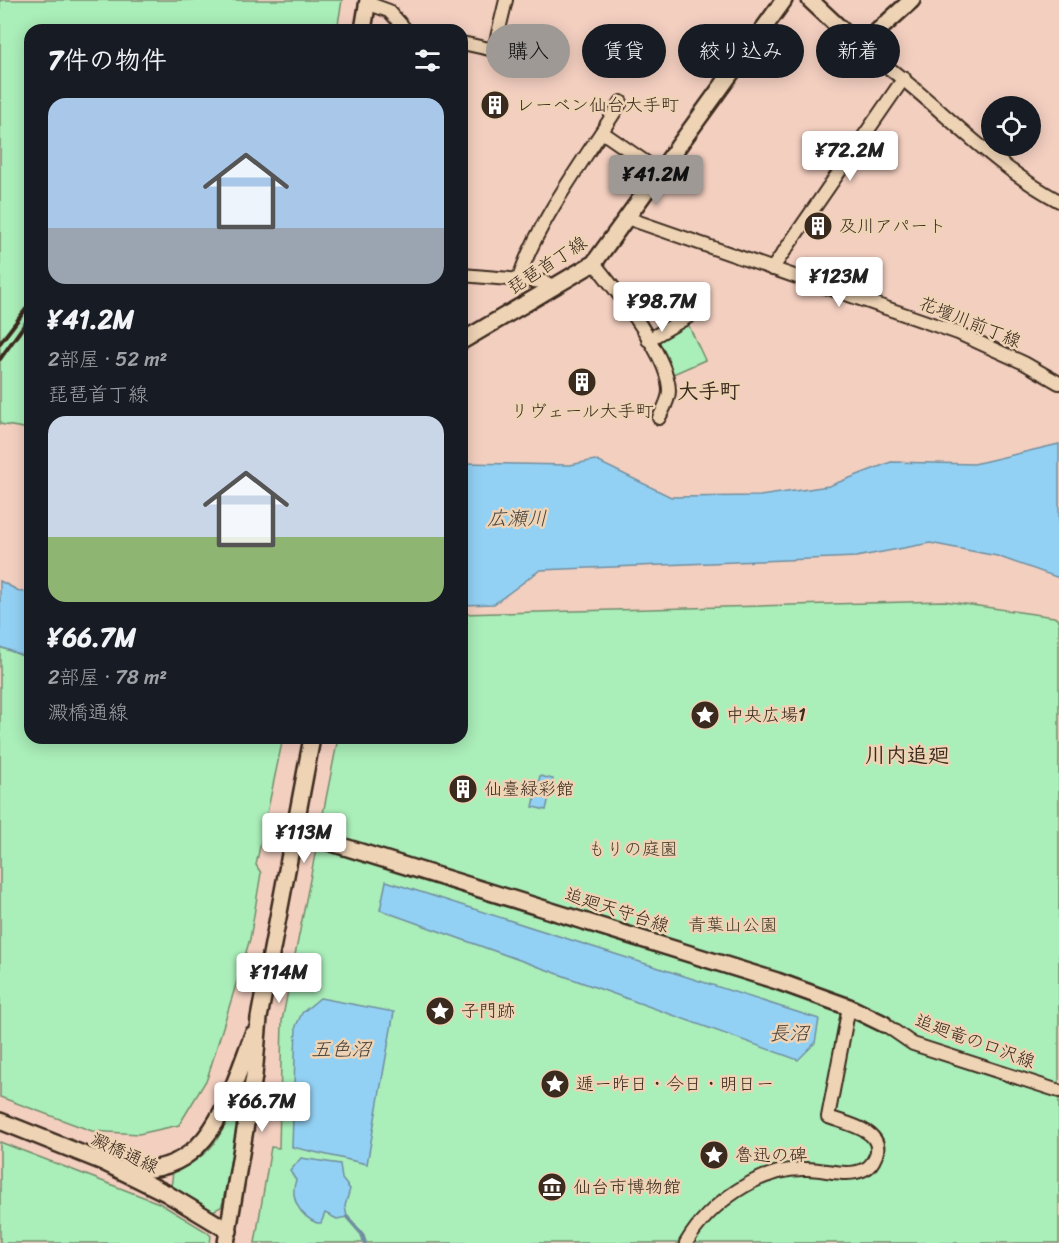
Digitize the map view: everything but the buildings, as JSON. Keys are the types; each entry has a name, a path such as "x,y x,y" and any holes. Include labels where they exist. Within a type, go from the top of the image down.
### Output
{"street":[{"path":"468,44 494,50 506,0"},
{"name":"琵琶首丁線","path":"468,337 594,262 784,0"},
{"path":"810,0 836,24"},
{"path":"885,24 912,0"},
{"path":"364,24 367,2 389,11 400,24"},
{"path":"900,75 990,154 1031,186 1059,201"},
{"path":"772,269 904,78"},
{"path":"519,279 524,262 546,222 621,102"},
{"path":"602,132 660,172"},
{"name":"花壇川前丁線","path":"627,218 958,333 1024,363 1059,384"},
{"path":"594,262 622,298 667,376 669,394 659,418"},
{"path":"468,276 519,279 545,282 553,286"},
{"path":"648,340 691,315"},
{"path":"228,1237 254,1076 259,1018 311,744"},
{"name":"追廻天守台線","path":"293,831 777,981 849,1007"},
{"path":"686,1243 698,1224 716,1207 736,1192 775,1173 805,1168 854,1173 868,1168 877,1153 876,1141 867,1131 828,1117 849,1007"},
{"name":"追廻竜の口沢線","path":"849,1007 884,1024 913,1044 1059,1091"},
{"path":"103,1162 124,1168 149,1169 175,1162 193,1152 214,1128 220,1116 259,1018"},
{"name":"澱橋通線","path":"0,1121 103,1162 166,1193 228,1237"}],"green space":[{"path":"0,0 342,0 338,24 24,24 24,428 0,424"},
{"path":"687,322 705,360 671,375 655,342"},
{"name":"青葉山公園","path":"944,601 1054,617 1059,620 1059,1243 255,1243 271,1147 279,1148 282,1021 337,744 468,744 468,614"},
{"path":"0,647 24,656 24,744 282,744 256,865 261,873 250,939 207,1079 179,1125 139,1134 92,1131 0,1097"},
{"path":"238,1094 242,1094 242,1101 223,1202 221,1207 211,1212 171,1188 173,1172 199,1158 216,1141"},
{"path":"0,1142 159,1203 207,1232 211,1236 210,1243 0,1243"}],"water":[{"name":"広瀬川","path":"1059,444 1059,578 997,556 930,543 856,557 540,570 494,604 468,605 468,463 570,465 595,460 671,497 760,496 829,486 891,462 974,464"},
{"path":"0,581 24,592 24,656 0,647"},
{"path":"540,776 553,779 546,810 533,807"},
{"name":"長沼","path":"386,881 819,1019 815,1043 798,1060 380,910"},
{"name":"五色沼","path":"320,998 394,1012 367,1164 292,1147 296,1026 302,1013"},
{"path":"301,1158 340,1164 342,1179 350,1189 345,1206 347,1217 337,1219 325,1213 321,1223 317,1223 301,1211 295,1200 296,1180 290,1171"}],"waterway":[{"path":"347,1217 362,1234 365,1243"}],"railway":[{"path":"0,343 24,312"},
{"path":"0,359 24,325"}],"place":[{"name":"レーベン仙台大手町","path":"495,105"},
{"name":"及川アパート","path":"818,226"},
{"name":"リヴェール大手町","path":"582,382"},
{"name":"中央広場1","path":"705,715"},
{"name":"仙臺緑彩館","path":"463,789"},
{"name":"子門跡","path":"440,1011"},
{"name":"逓ー昨日・今日・明日ー","path":"555,1084"},
{"name":"魯迅の碑","path":"714,1155"},
{"name":"仙台市博物館","path":"552,1187"}],"district":[{"name":"大手町","path":"709,391"},
{"name":"川内追廻","path":"907,755"}],"park label":[{"name":"もりの庭園","path":"633,849"}]}
